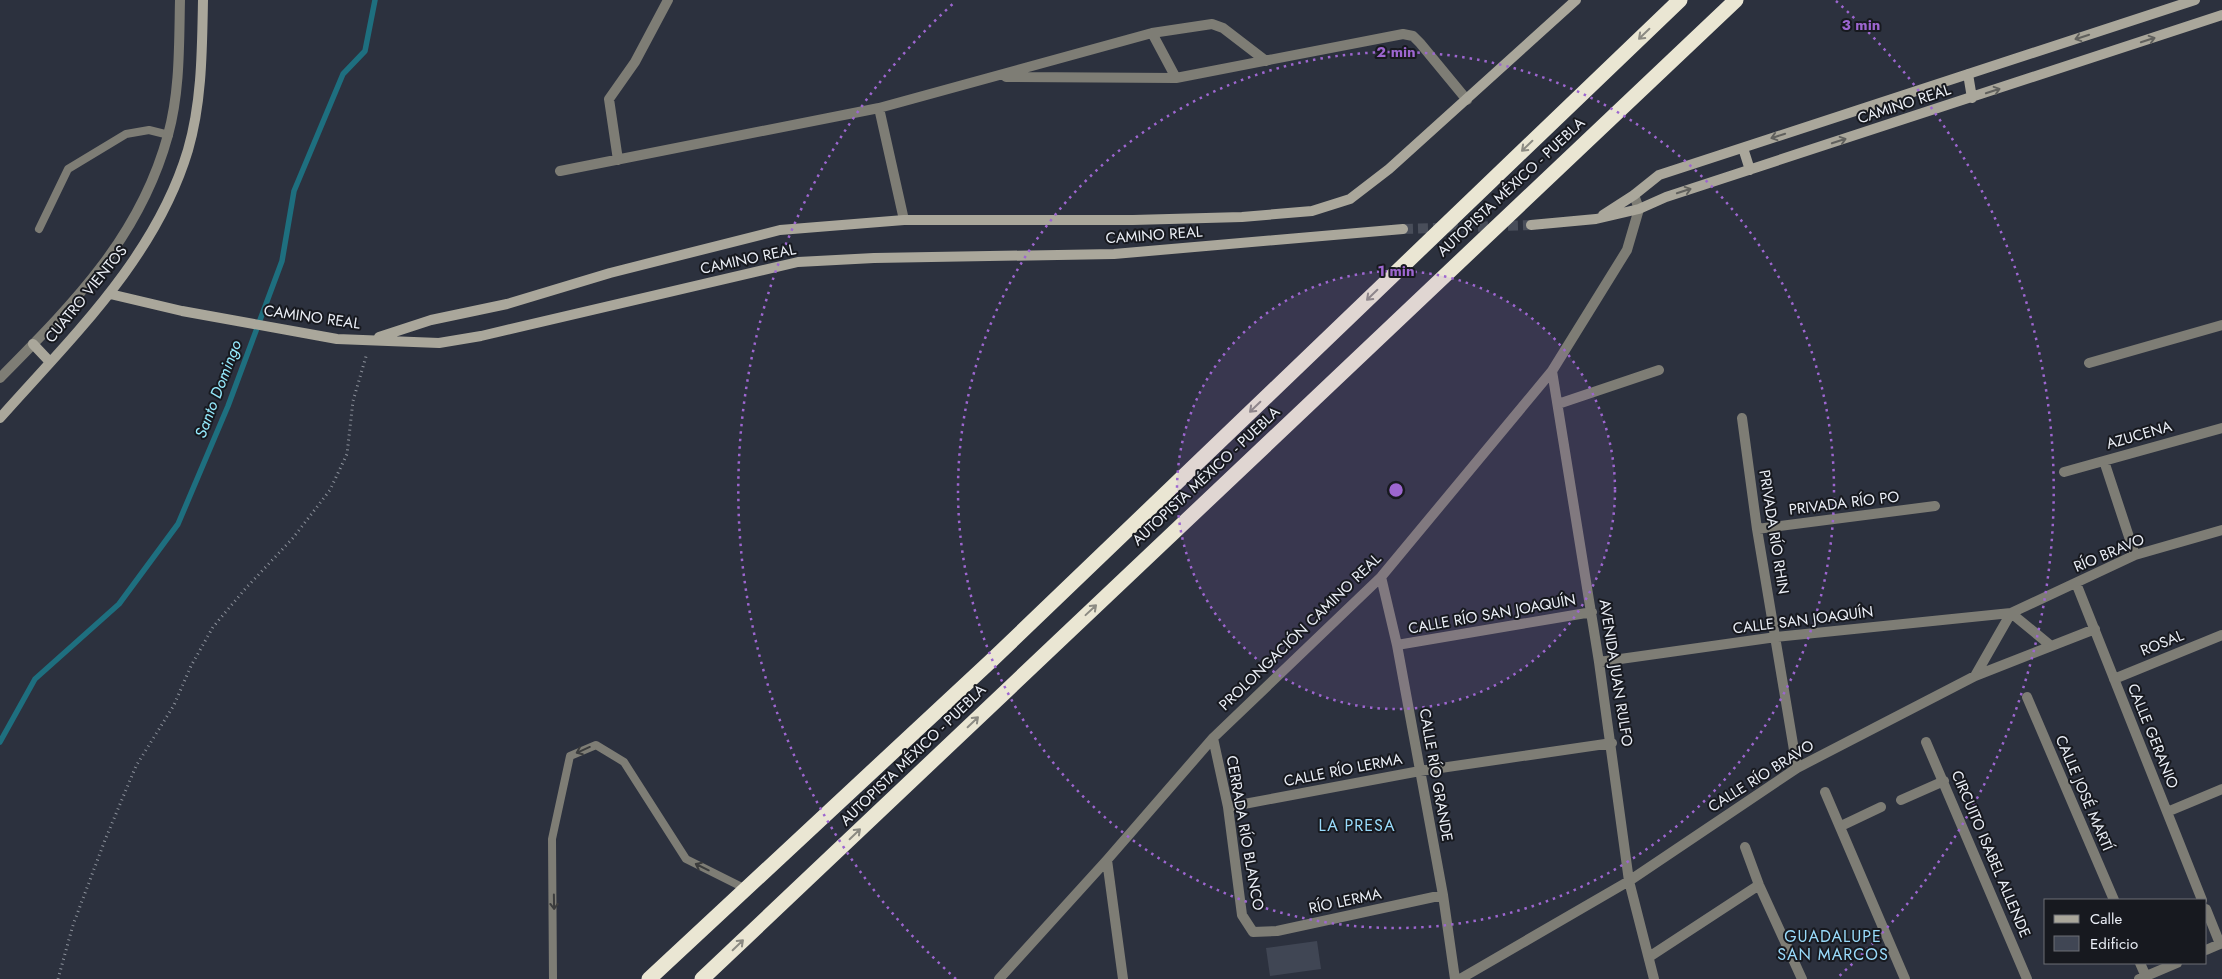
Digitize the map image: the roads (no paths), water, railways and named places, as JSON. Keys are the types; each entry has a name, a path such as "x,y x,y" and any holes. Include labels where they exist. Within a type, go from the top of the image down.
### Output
{"highway":[{"name":"AUTOPISTA MÉXICO - PUEBLA","path":"648,979 1000,652 1680,0"},
{"name":"AUTOPISTA MÉXICO - PUEBLA","path":"702,979 1736,0"}],"street":[{"name":"CUATRO VIENTOS","path":"0,378 86,287 108,261 129,229 156,171 169,135 179,66 180,0"},
{"name":"CUATRO VIENTOS","path":"0,418 110,294 139,253 166,205 188,149 197,108 201,72 203,0"},
{"path":"618,160 608,99 635,62 668,0"},
{"path":"370,340 431,320 507,304 610,273 780,230 904,220 1134,220 1242,217 1312,211 1350,199 1389,169 1468,100 1576,0"},
{"name":"CAMINO REAL","path":"1596,219 1634,195 1659,175 2195,0"},
{"name":"CAMINO REAL","path":"1531,225 1596,219 1639,209 1666,197 2222,15"},
{"path":"560,171 879,108 1152,33 1212,24 1223,28 1266,61"},
{"path":"1152,33 1176,78"},
{"path":"993,77 1176,78 1402,34 1413,36 1420,43 1468,100"},
{"path":"1968,74 1972,98"},
{"path":"879,108 904,220"},
{"path":"1743,148 1750,170"},
{"path":"1634,195 1639,209"},
{"name":"PROLONGACIÓN CAMINO REAL","path":"999,979 1107,860 1213,738 1381,577 1552,371 1628,250 1639,209"},
{"name":"CAMINO REAL","path":"110,294 182,311 337,338 439,342 481,336 798,262 874,258 1114,254 1404,230"},
{"path":"2089,363 2222,326"},
{"path":"33,344 50,362"},
{"path":"1558,404 1659,370"},
{"name":"AVENIDA JUAN RULFO","path":"1552,371 1612,743 1629,881 1654,979"},
{"name":"PRIVADA RÍO RHIN","path":"1742,418 1757,529 1797,768"},
{"name":"AZUCENA","path":"2064,472 2222,428"},
{"path":"2104,461 2135,555"},
{"name":"PRIVADA RÍO PO","path":"1757,529 1935,506"},
{"name":"RÍO BRAVO","path":"2012,613 2135,555 2222,530"},
{"name":"CALLE RÍO GRANDE","path":"1381,577 1397,645 1443,895 1455,979"},
{"name":"CALLE GERANIO","path":"2076,583 2202,899"},
{"name":"CALLE RÍO SAN JOAQUÍN","path":"1397,645 1592,612"},
{"path":"1975,676 2012,613 2050,645"},
{"name":"CALLE SAN JOAQUÍN","path":"1599,662 1776,637 2012,613"},
{"name":"CALLE RÍO BRAVO","path":"1460,979 1629,881 1797,768 1975,676 2050,645 2095,629"},
{"name":"ROSAL","path":"2114,679 2222,635"},
{"name":"CALLE JOSÉ MARTÍ","path":"2027,697 2114,899"},
{"name":"CERRADA RÍO BLANCO","path":"1213,738 1228,806 1242,915 1253,932"},
{"name":"CIRCUITO ISABEL ALLENDE","path":"1926,742 2027,979"},
{"name":"CALLE RÍO LERMA","path":"1228,806 1420,771 1612,743"},
{"path":"1901,800 1944,781"},
{"path":"2167,812 2222,789"},
{"path":"1825,792 1905,979"},
{"path":"1841,826 1881,807"},
{"path":"1745,847 1759,884 1802,979"},
{"path":"1107,860 1123,979"},
{"path":"1648,957 1759,884"},
{"name":"RÍO LERMA","path":"1253,932 1277,931 1443,895"},
{"path":"2207,911 2221,944 2207,950"},
{"path":"2140,964 2144,978 2175,964"}],"lane":[{"path":"39,229 68,170 126,134 149,130 169,135"},
{"path":"553,979 552,839 570,756 596,745 624,762 686,859 746,889"}],"waterway":[{"name":"Santo Domingo","path":"0,742 35,679 119,604 178,524 228,406 282,261 294,191 343,74 365,51 375,0"}],"tunnel":[{"path":"1403,229 1531,225"}],"district":[{"name":"LA PRESA","path":"1357,825"},
{"name":"GUADALUPE SAN MARCOS","path":"1833,945"}]}
